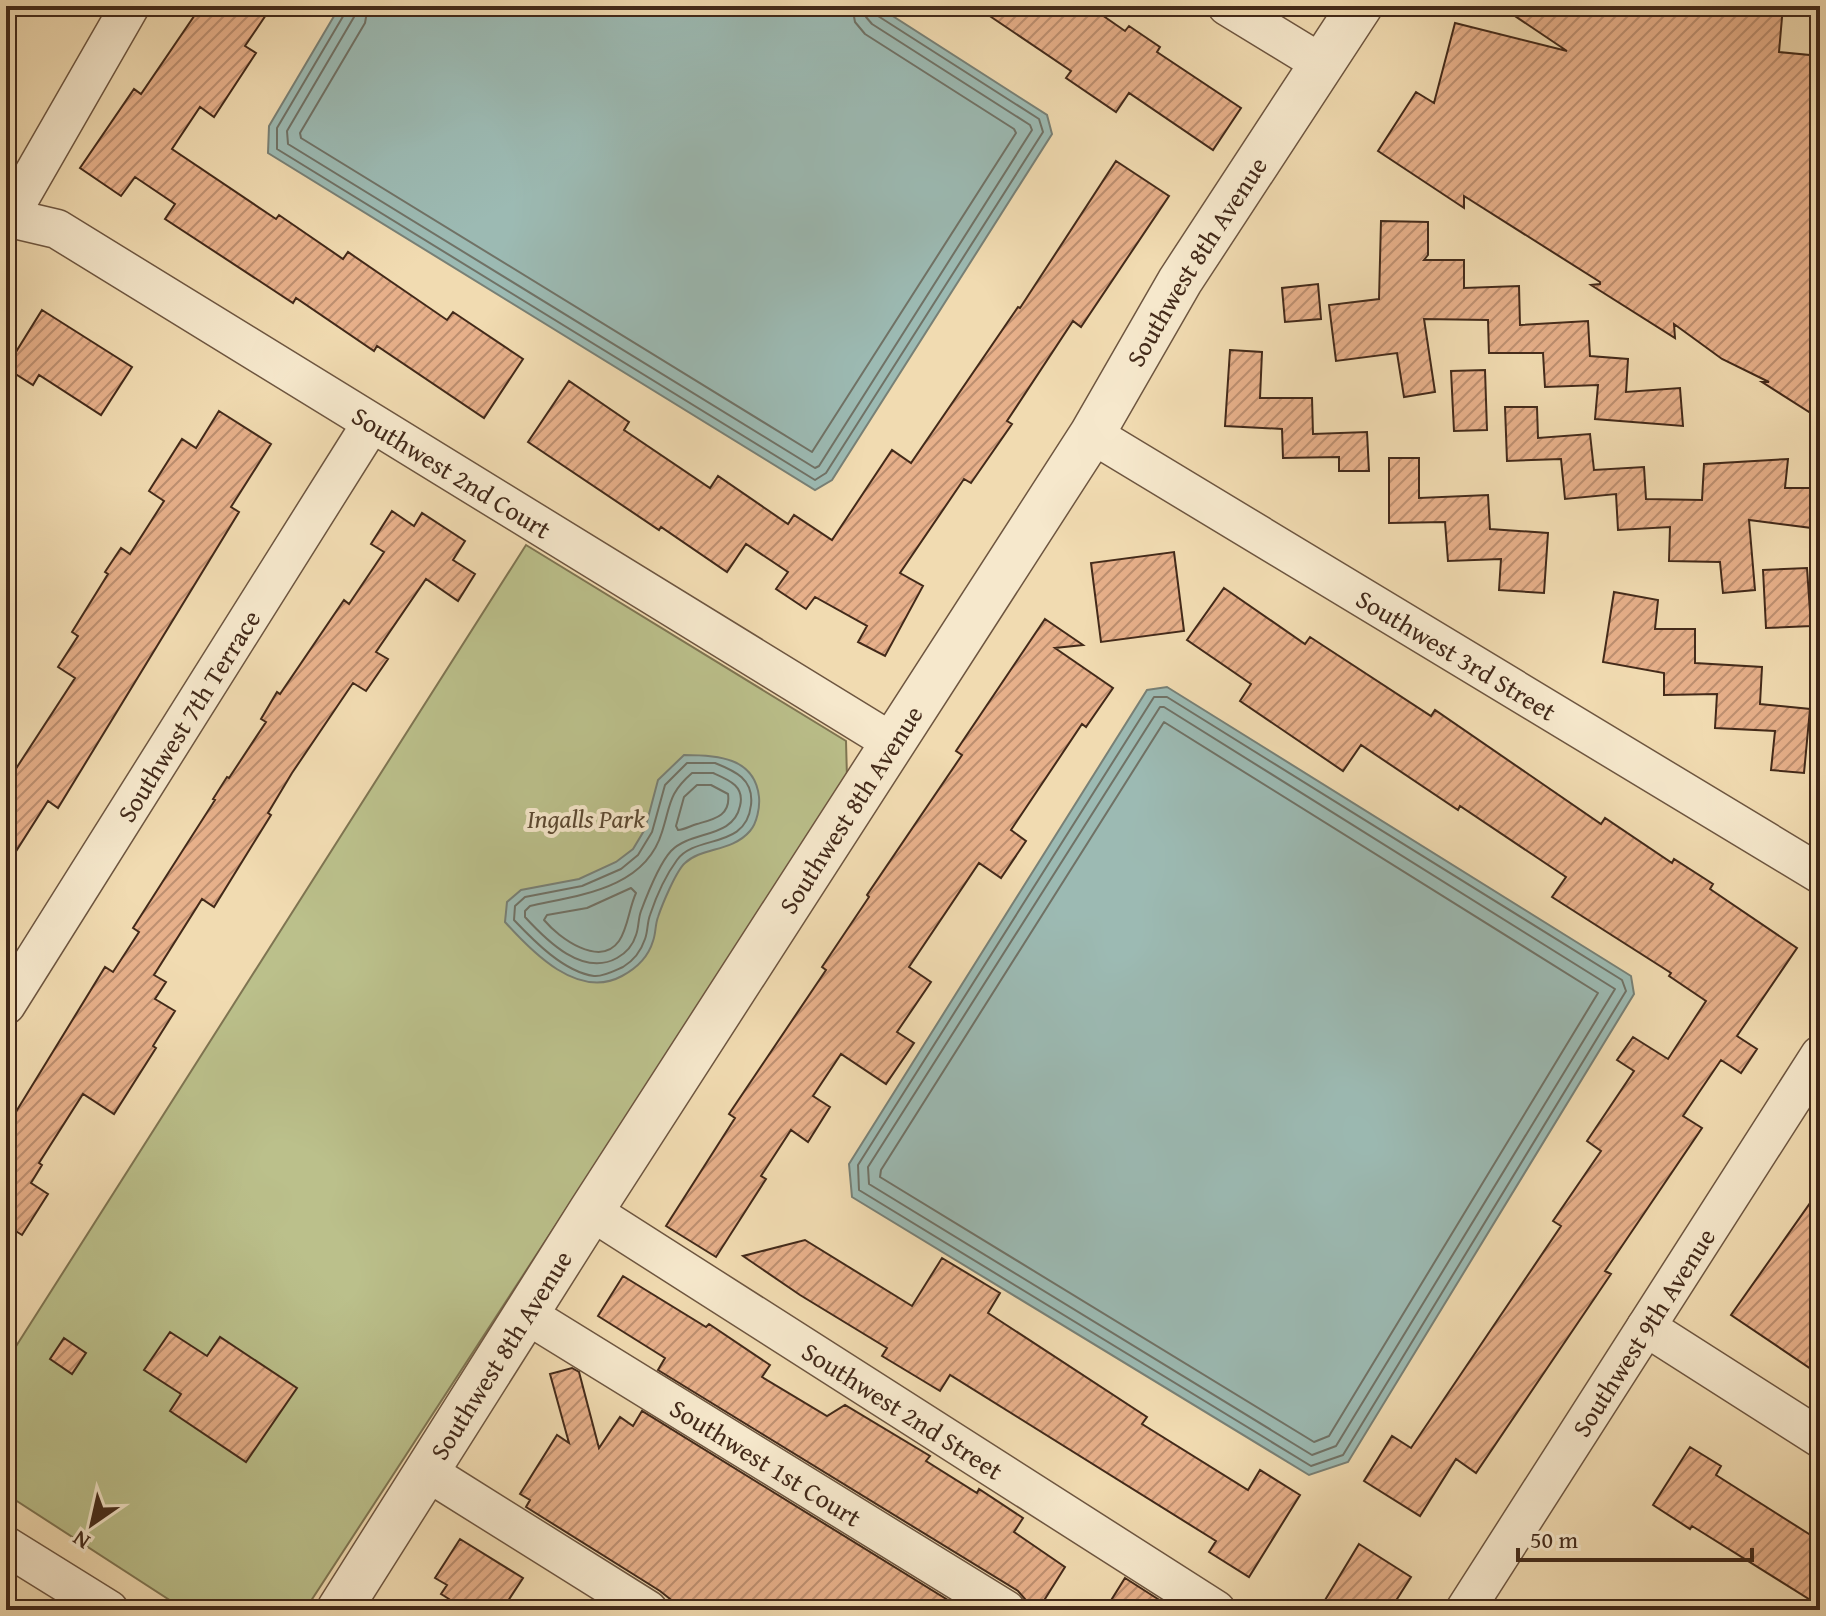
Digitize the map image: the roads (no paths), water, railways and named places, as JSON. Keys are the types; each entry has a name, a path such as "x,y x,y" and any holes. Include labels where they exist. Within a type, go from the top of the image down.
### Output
{"street":[{"path":"7,219 130,6"},
{"path":"1227,6 1322,64"},
{"name":"Southwest 8th Avenue","path":"339,1610 591,1211 1092,434 1180,281 1360,6"},
{"name":"Southwest 2nd Court","path":"7,219 57,229 893,743"},
{"name":"Southwest 7th Terrace","path":"6,1005 371,424"},
{"name":"Southwest 3rd Street","path":"1092,434 1820,874"},
{"name":"Southwest 9th Avenue","path":"1465,1610 1820,1055"},
{"name":"Southwest 2nd Street","path":"591,1211 1216,1610"},
{"name":"Southwest 1st Court","path":"526,1314 1006,1610"},
{"path":"1646,1327 1820,1438"},
{"path":"426,1471 648,1610"},
{"path":"6,1546 109,1610"}],"water":[{"path":"340,6 877,6 1047,115 1052,134 832,480 815,490 268,153 269,126"},
{"path":"1167,687 1631,976 1634,994 1348,1462 1309,1475 852,1197 849,1164 1147,690"},
{"path":"684,755 732,761 750,774 756,784 759,801 758,815 752,828 735,843 700,854 681,867 657,920 651,947 632,970 605,982 589,982 557,969 542,959 505,922 507,902 521,890 579,879 616,862 633,849 645,829 658,780"}],"park label":[{"name":"Ingalls Park","path":"586,818"}]}
